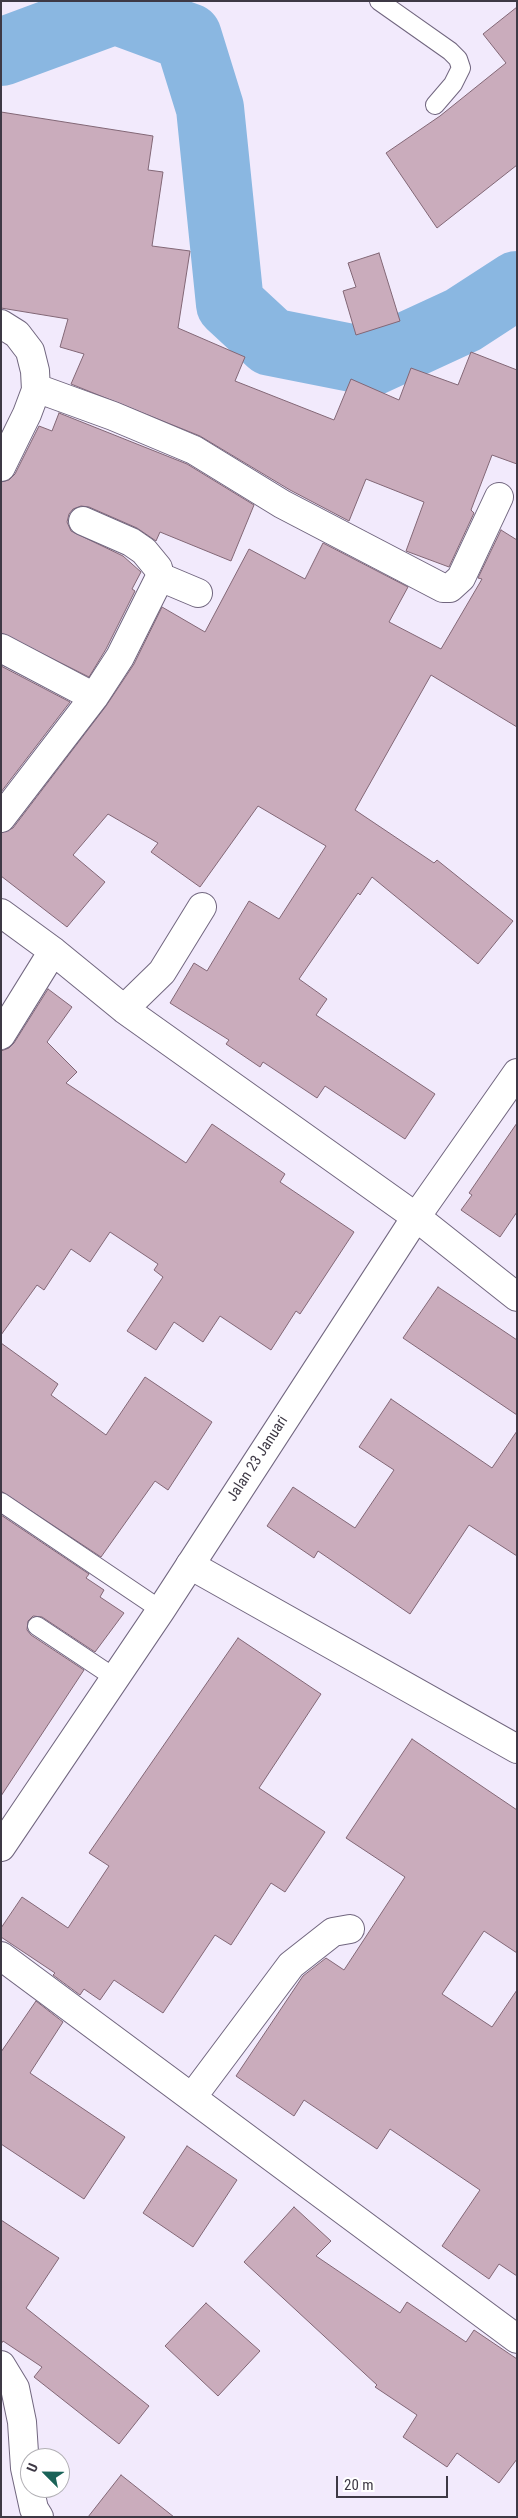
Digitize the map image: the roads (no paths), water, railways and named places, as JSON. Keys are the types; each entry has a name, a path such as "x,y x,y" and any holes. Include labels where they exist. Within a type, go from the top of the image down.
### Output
{"street":[{"path":"1,324 17,334 30,351 36,371 36,388 27,414 1,467"},
{"path":"36,388 113,416 194,450 243,482 282,504 443,588 450,588 461,578 502,499"},
{"path":"1,818 94,697 120,657 160,577 158,568 144,551 131,542 83,521"},
{"path":"160,577 198,593"},
{"path":"1,648 94,697"},
{"path":"124,1009 162,972 202,907"},
{"path":"1,913 53,951 124,1009 416,1217 517,1297"},
{"path":"1,1035 53,951"},
{"name":"Jalan 23 Januari","path":"1,1847 161,1610 416,1217 517,1073"},
{"path":"190,1565 517,1749"},
{"path":"193,2096 291,1965 332,1932 350,1929"},
{"path":"1,1956 193,2096 517,2339"},
{"path":"1,2365 15,2388 22,2422 25,2468 34,2509 39,2517"}],"lane":[{"path":"379,1 450,51 458,59 461,68 453,84 435,105"},
{"path":"1,1502 161,1610"},
{"path":"37,1626 115,1678"}],"waterway":[{"path":"1,52 115,10 188,37 210,108 230,304 271,342 372,362 463,320 517,285"}]}
